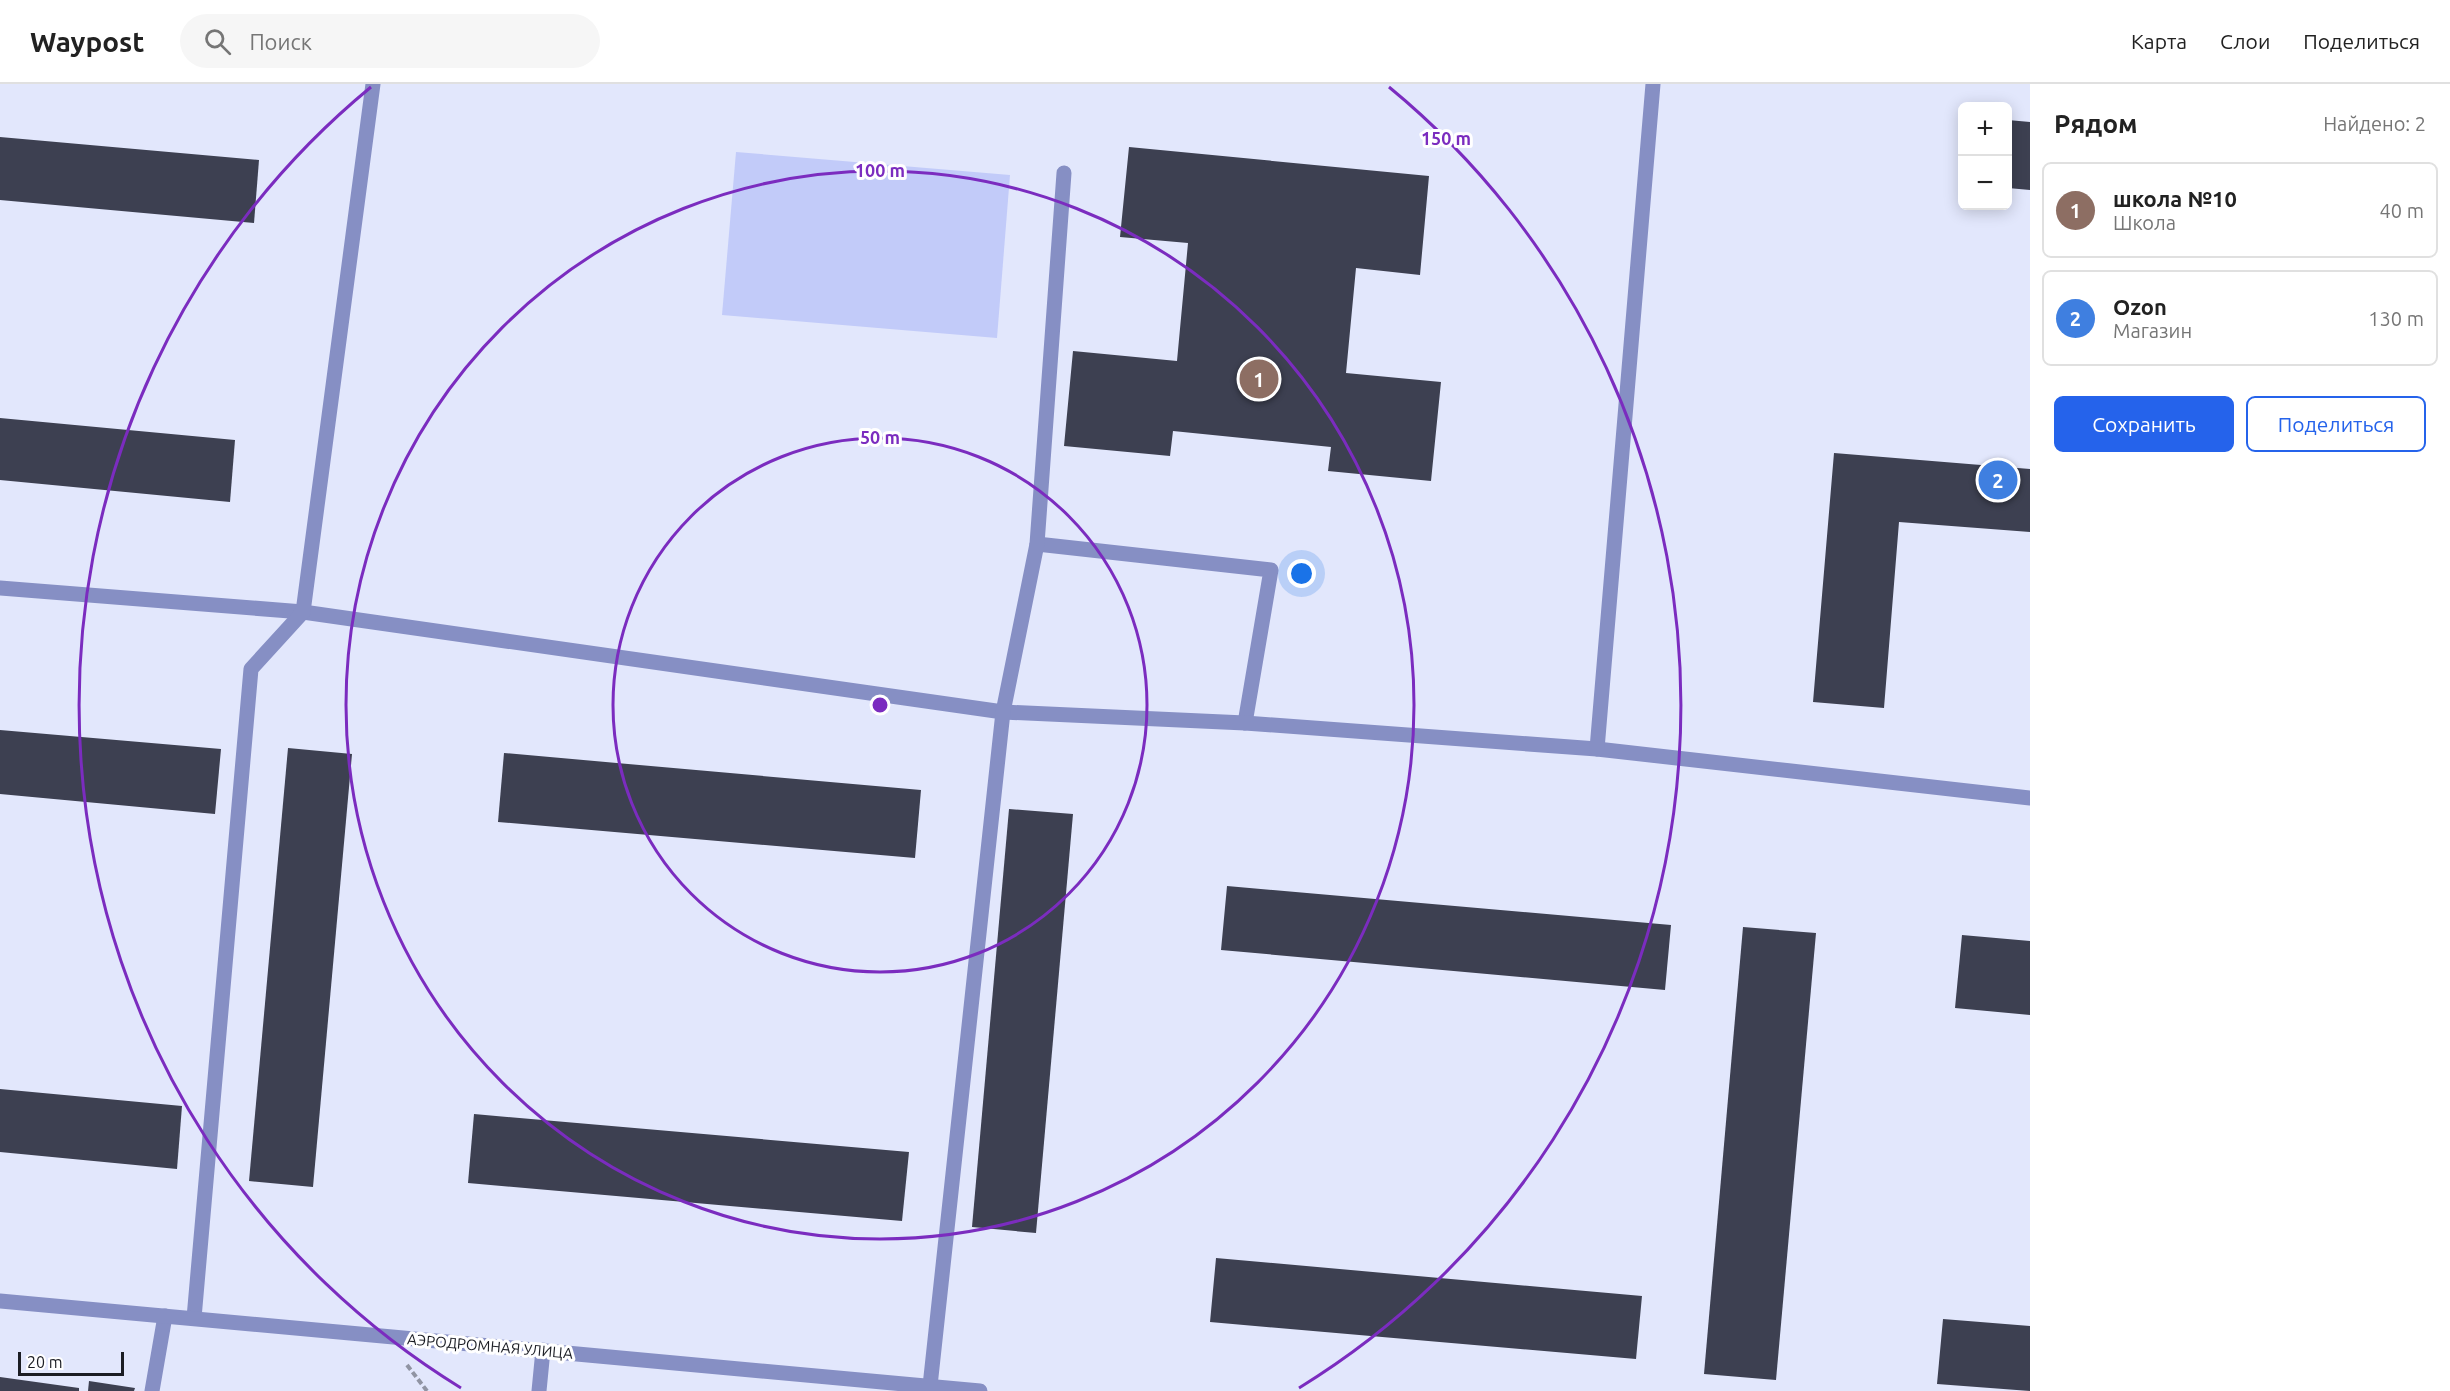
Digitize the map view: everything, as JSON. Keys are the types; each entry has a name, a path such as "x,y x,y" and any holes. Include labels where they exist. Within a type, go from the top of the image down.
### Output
{"street":[{"path":"194,1318 251,669 303,612 373,84"},
{"path":"1597,749 1653,84"},
{"path":"930,1386 1004,712 1037,544 1064,173"},
{"path":"1037,544 1271,570 1245,723"},
{"path":"0,588 303,612 1004,712 1245,723 1597,749 2030,798"},
{"name":"АЭРОДРОМНАЯ УЛИЦА","path":"0,1301 543,1350 885,1386 930,1386 980,1391"},
{"path":"152,1391 165,1316"},
{"path":"539,1391 543,1350"}],"shaded area":[{"path":"736,152 1010,175 997,338 722,315"}],"building":[{"path":"2012,120 2030,122 2030,190 2012,188"},
{"path":"0,137 259,160 254,223 0,200"},
{"path":"1129,147 1429,176 1420,275 1356,268 1346,373 1441,382 1431,481 1328,471 1331,447 1173,431 1170,456 1064,446 1073,351 1177,361 1188,243 1120,237"},
{"path":"0,418 235,440 230,502 0,480"},
{"path":"1834,453 2030,469 2030,532 1899,522 1884,708 1813,702"},
{"path":"0,730 221,749 215,814 0,794"},
{"path":"288,748 352,754 313,1187 249,1181"},
{"path":"504,753 921,790 915,858 498,822"},
{"path":"1009,809 1073,814 1036,1233 972,1227"},
{"path":"1227,886 1671,925 1665,990 1221,950"},
{"path":"1743,927 1816,933 1776,1380 1704,1374"},
{"path":"1962,935 2030,941 2030,1015 1955,1008"},
{"path":"0,1089 182,1106 177,1169 0,1152"},
{"path":"474,1114 909,1152 902,1221 468,1183"},
{"path":"1216,1258 1642,1296 1636,1359 1210,1322"},
{"path":"1943,1319 2030,1326 2030,1391 1937,1384"},
{"path":"0,1377 79,1388 79,1391 0,1391"},
{"path":"89,1381 135,1388 134,1391 88,1391"}],"place":[{"name":"школа №10","path":"1259,379"},
{"name":"Ozon","path":"1998,480"}]}
